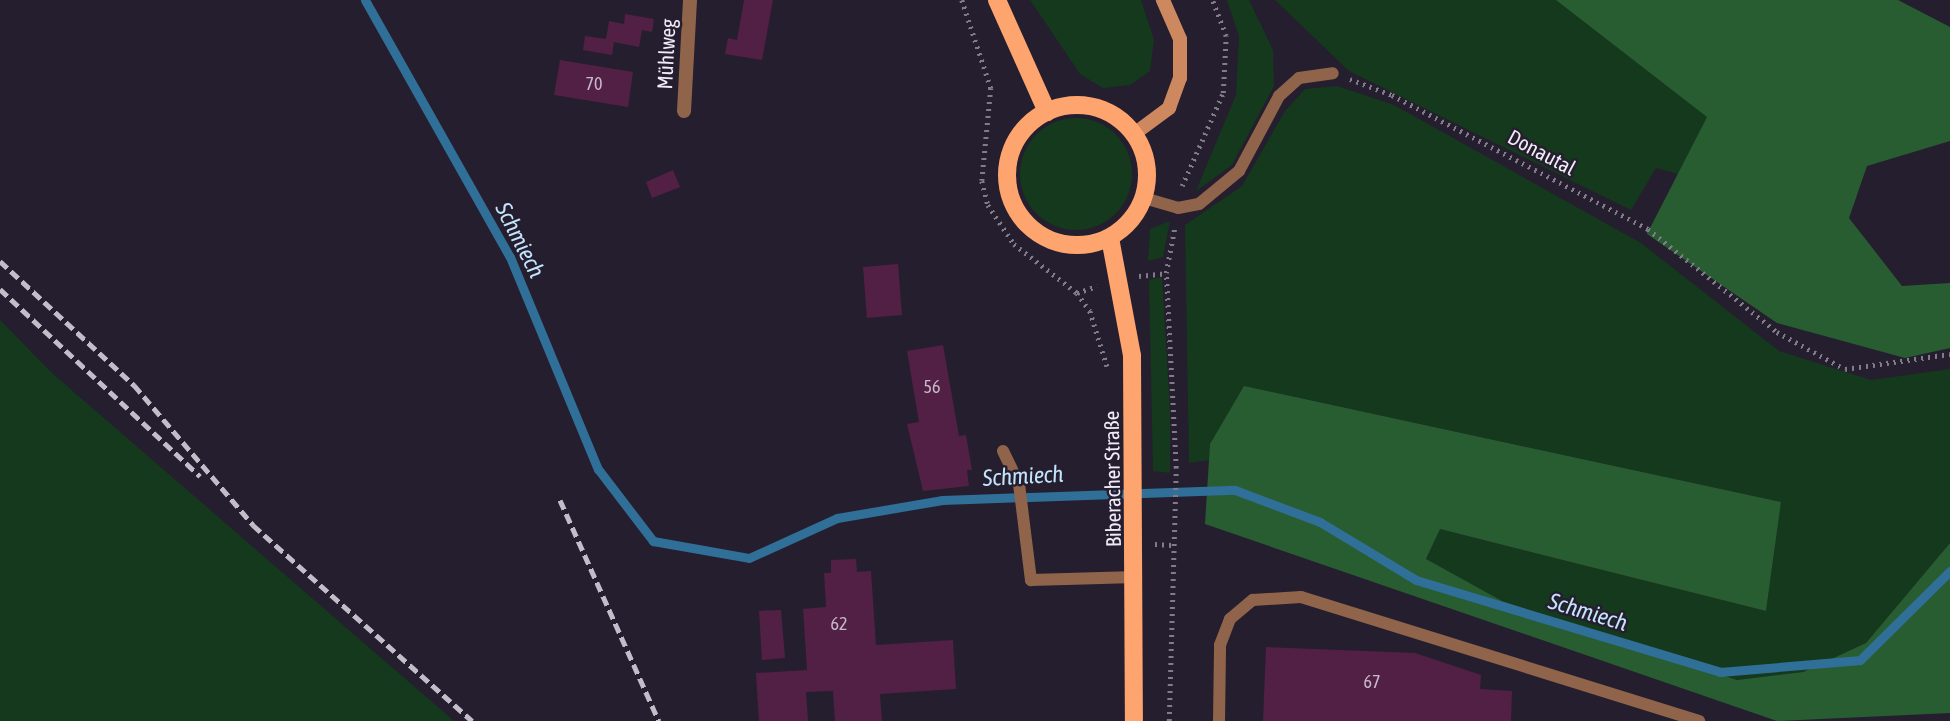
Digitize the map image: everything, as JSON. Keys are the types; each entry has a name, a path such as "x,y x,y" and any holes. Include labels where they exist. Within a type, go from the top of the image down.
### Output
{"main road":[{"path":"997,0 1047,111"},
{"path":"1094,107 1134,134 1144,154 1144,198 1131,221 1110,238 1061,244 1020,217 1006,170 1012,146 1047,111 1094,107"},
{"name":"Biberacher Straße","path":"1110,238 1132,356 1137,460 1134,721"}],"street":[{"name":"Mühlweg","path":"684,111 690,0"},
{"path":"1134,134 1169,108 1180,78 1180,39 1163,0"}],"lane":[{"path":"1144,198 1178,208 1199,204 1239,171 1279,96 1299,78 1333,73"},
{"path":"1003,451 1019,484 1031,580 1136,577"},
{"path":"1219,721 1220,645 1230,619 1253,600 1301,597 1699,721"}],"path":[{"path":"962,0 991,88 982,181 988,205 1014,244 1059,274 1090,312 1109,374"},
{"path":"1168,721 1176,468 1166,273 1178,208 1223,93 1226,36 1212,0"},
{"name":"Donautal","path":"1333,73 1392,95 1648,229 1777,332 1845,369 1950,354"}],"green space":[{"path":"1030,0 1141,0 1154,40 1150,71 1130,85 1103,88 1080,74"},
{"path":"1227,0 1249,0 1273,50 1274,86 1232,165 1196,191 1236,95 1239,36"},
{"path":"1275,0 1576,0 1707,117 1678,174 1656,168 1631,210 1349,71"},
{"path":"1556,0 1898,0 1950,27 1950,141 1867,166 1849,218 1902,286 1950,283 1950,348 1905,358 1777,323 1647,234 1707,117"},
{"path":"1337,86 1394,105 1641,243 1779,351 1871,380 1950,369 1950,543 1866,643 1803,672 1737,680 1502,601 1426,560 1439,529 1766,611 1781,502 1244,386 1210,444 1209,460 1189,463 1185,225 1242,186 1285,111 1305,89"},
{"path":"1076,118 1097,123 1115,135 1127,153 1132,174 1127,195 1115,213 1097,225 1076,230 1055,225 1037,213 1025,195 1020,174 1025,153 1037,135 1055,123"},
{"path":"1170,221 1163,257 1148,261 1150,229"},
{"path":"1162,277 1170,411 1170,473 1153,471 1149,280"},
{"path":"0,320 53,374 454,721 0,721"},
{"path":"1244,386 1781,502 1766,611 1440,529 1426,559 1502,601 1737,680 1803,672 1866,643 1950,543 1950,713 1777,721 1205,524 1210,444"}],"building":[{"path":"744,0 773,0 762,60 725,54 728,38 737,40"},
{"path":"625,14 654,19 652,32 642,30 639,47 614,42 612,55 583,50 585,36 606,39 609,21 624,24"},
{"path":"560,60 633,72 628,107 554,95"},
{"path":"673,170 680,187 652,198 646,182"},
{"path":"898,264 902,315 867,318 863,267"},
{"path":"943,345 959,436 966,435 972,470 967,470 969,486 923,491 907,424 919,422 907,351"},
{"path":"856,559 857,572 871,571 876,645 953,640 956,689 880,694 882,721 835,721 833,691 806,692 808,721 759,721 756,673 807,670 803,609 826,607 824,573 831,573 831,560"},
{"path":"781,610 785,658 762,660 759,611"},
{"path":"1266,647 1415,653 1481,675 1480,689 1512,691 1511,721 1263,721"}],"waterway":[{"name":"Schmiech","path":"365,0 510,257 598,469 653,541 749,558 837,518 942,500 1235,490 1320,522 1416,580 1720,672 1860,660 1950,571"}],"railway":[{"path":"0,261 134,385 253,525 472,721"},
{"path":"0,289 200,476"},
{"path":"560,500 659,721"}]}
